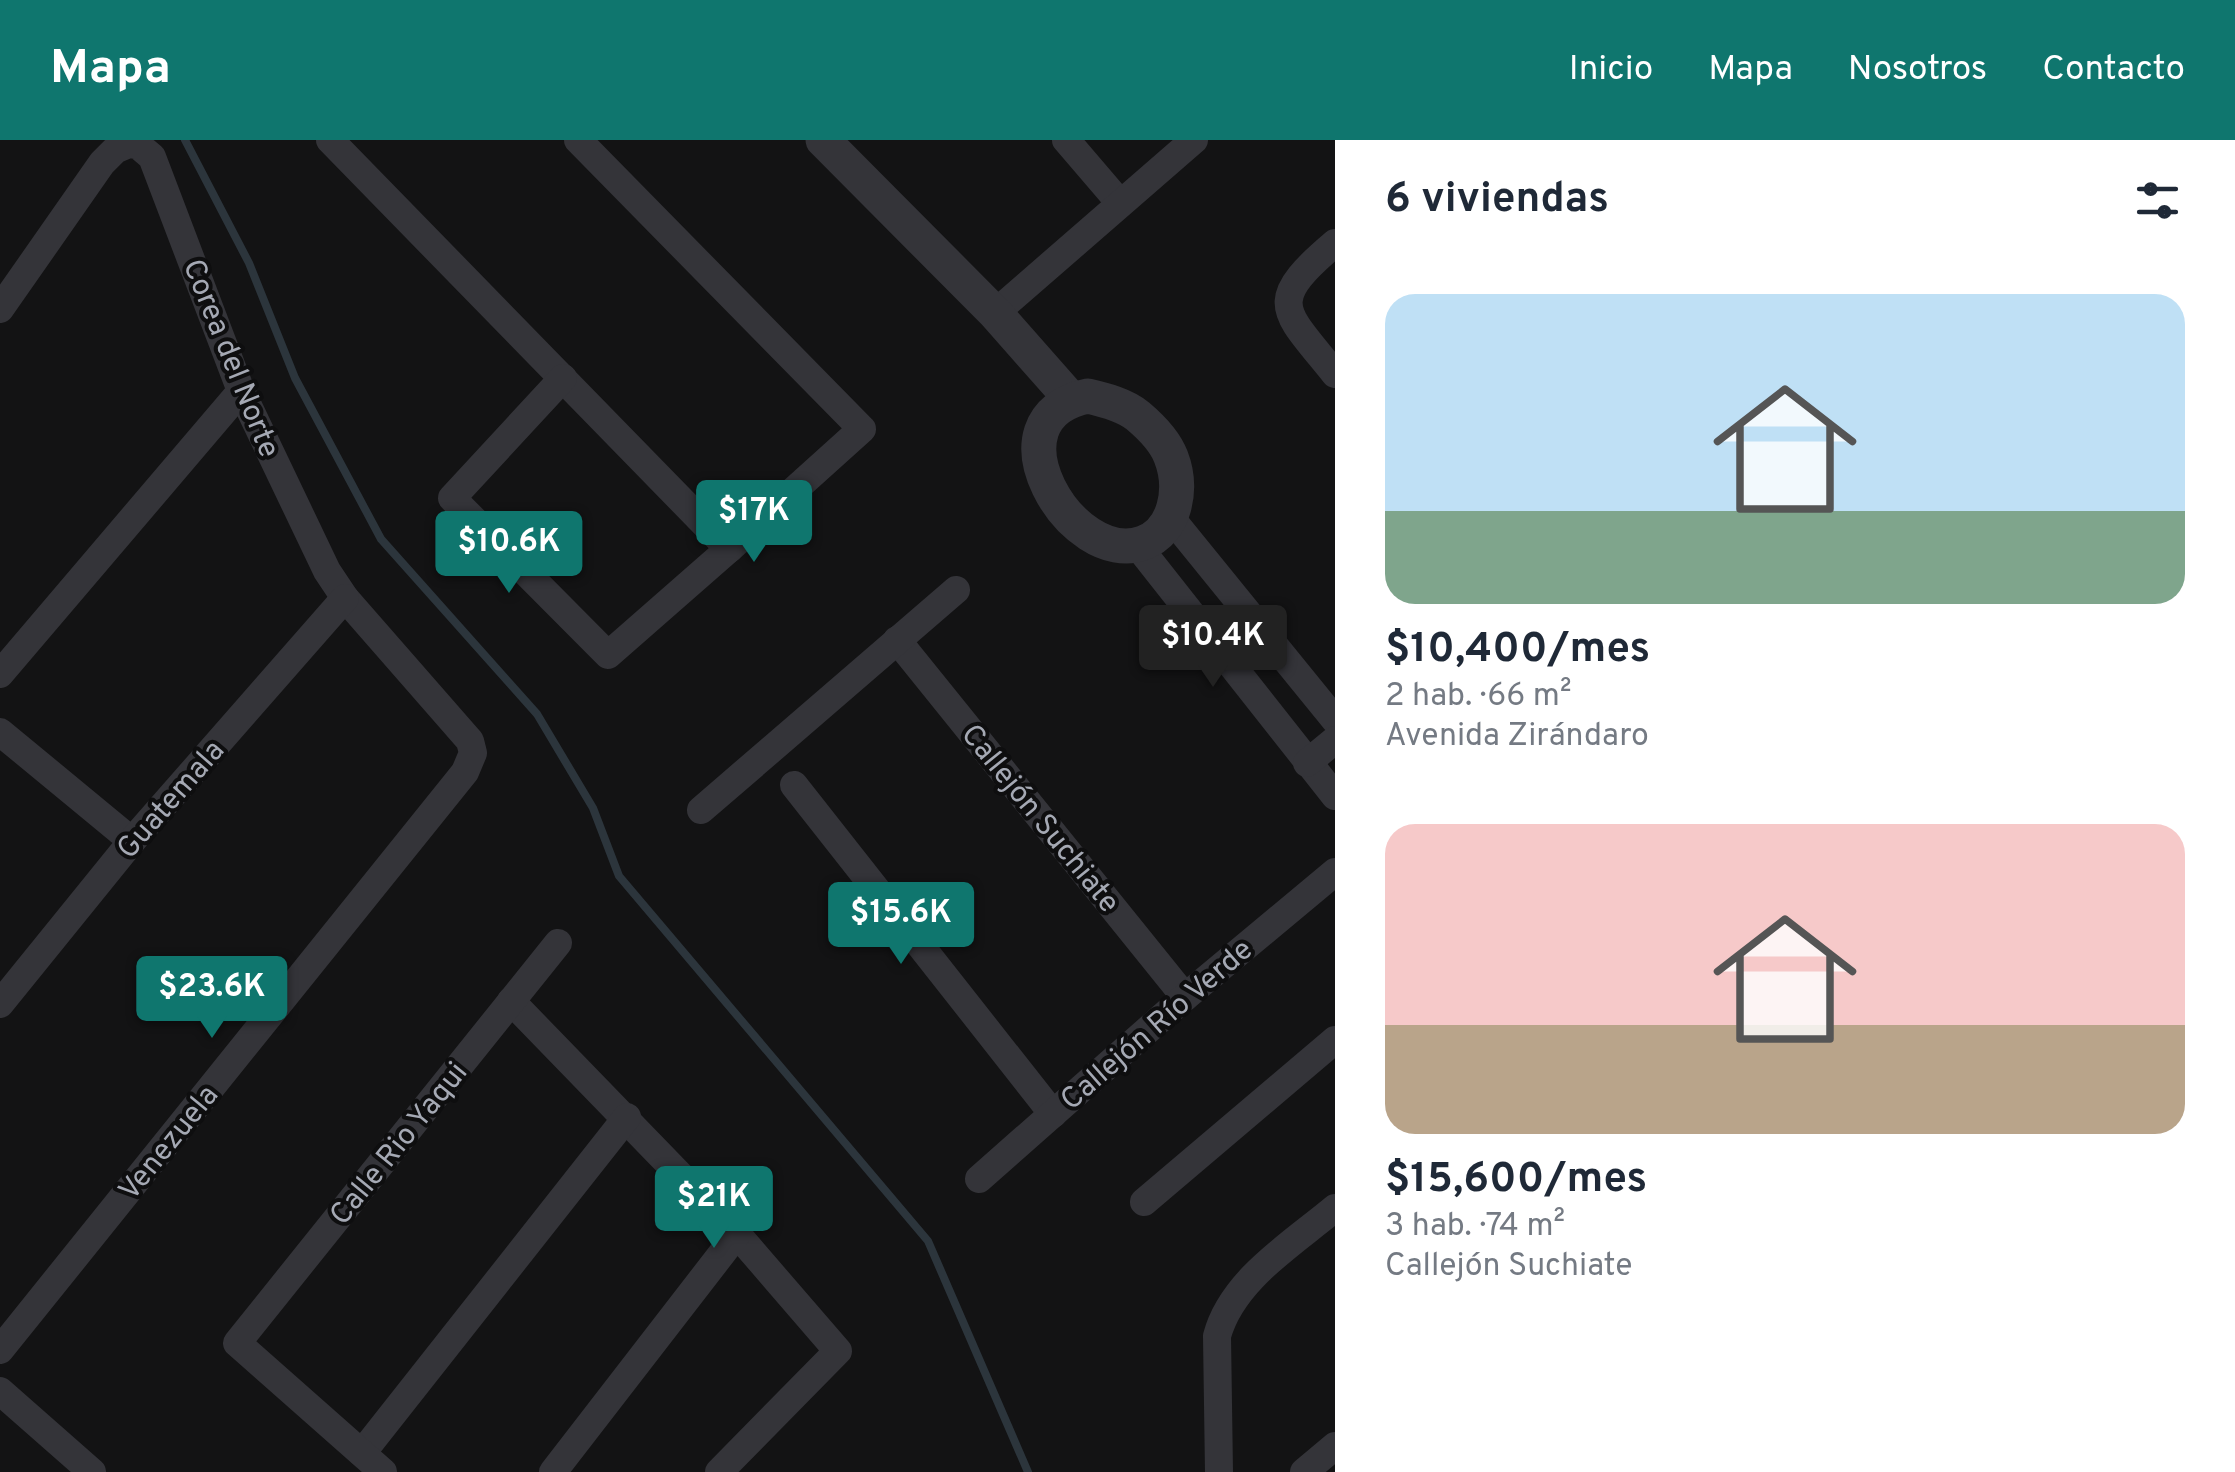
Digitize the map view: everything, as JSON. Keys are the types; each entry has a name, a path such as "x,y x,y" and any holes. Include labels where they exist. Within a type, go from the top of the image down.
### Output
{"street":[{"path":"330,140 730,549"},
{"path":"562,378 452,498 608,655 862,429 578,140"},
{"path":"822,140 995,313 1071,399"},
{"path":"1066,140 1120,203"},
{"path":"995,313 1194,140"},
{"name":"Corea del Norte","path":"0,309 102,162 129,144 138,145 152,157 240,391 327,572 344,598 470,741"},
{"path":"1335,243 1301,272 1290,288 1288,300 1292,320 1335,374"},
{"path":"0,674 240,391"},
{"path":"1088,396 1134,412 1155,432 1171,456 1177,482 1171,518 1156,537 1136,545 1119,545 1095,536 1064,513 1046,489 1038,456 1043,430 1055,412 1071,399 1088,396"},
{"path":"1171,518 1335,720"},
{"path":"1136,545 1335,796"},
{"path":"701,810 956,590"},
{"name":"Guatemala","path":"0,1004 132,841 344,598"},
{"name":"Callejón Suchiate","path":"897,640 1186,997"},
{"path":"0,732 132,841"},
{"path":"1306,764 1335,740"},
{"name":"Venezuela","path":"0,1350 464,772 473,753 470,741"},
{"path":"794,786 1053,1114"},
{"name":"Callejón Río Verde","path":"979,1179 1335,872"},
{"name":"Calle Rio Yaqui","path":"362,1453 237,1343 558,943"},
{"path":"511,1002 737,1234 838,1351 719,1472"},
{"path":"1144,1202 1335,1040"},
{"path":"383,1472 362,1453 626,1117"},
{"path":"1219,1472 1217,1336 1223,1314 1249,1282 1335,1208"},
{"path":"553,1472 737,1234"},
{"path":"0,1391 92,1472"},
{"path":"1304,1472 1335,1446"}],"waterway":[{"path":"185,140 249,263 295,378 381,539 537,714 593,808 619,876 928,1241 1028,1472"}]}
